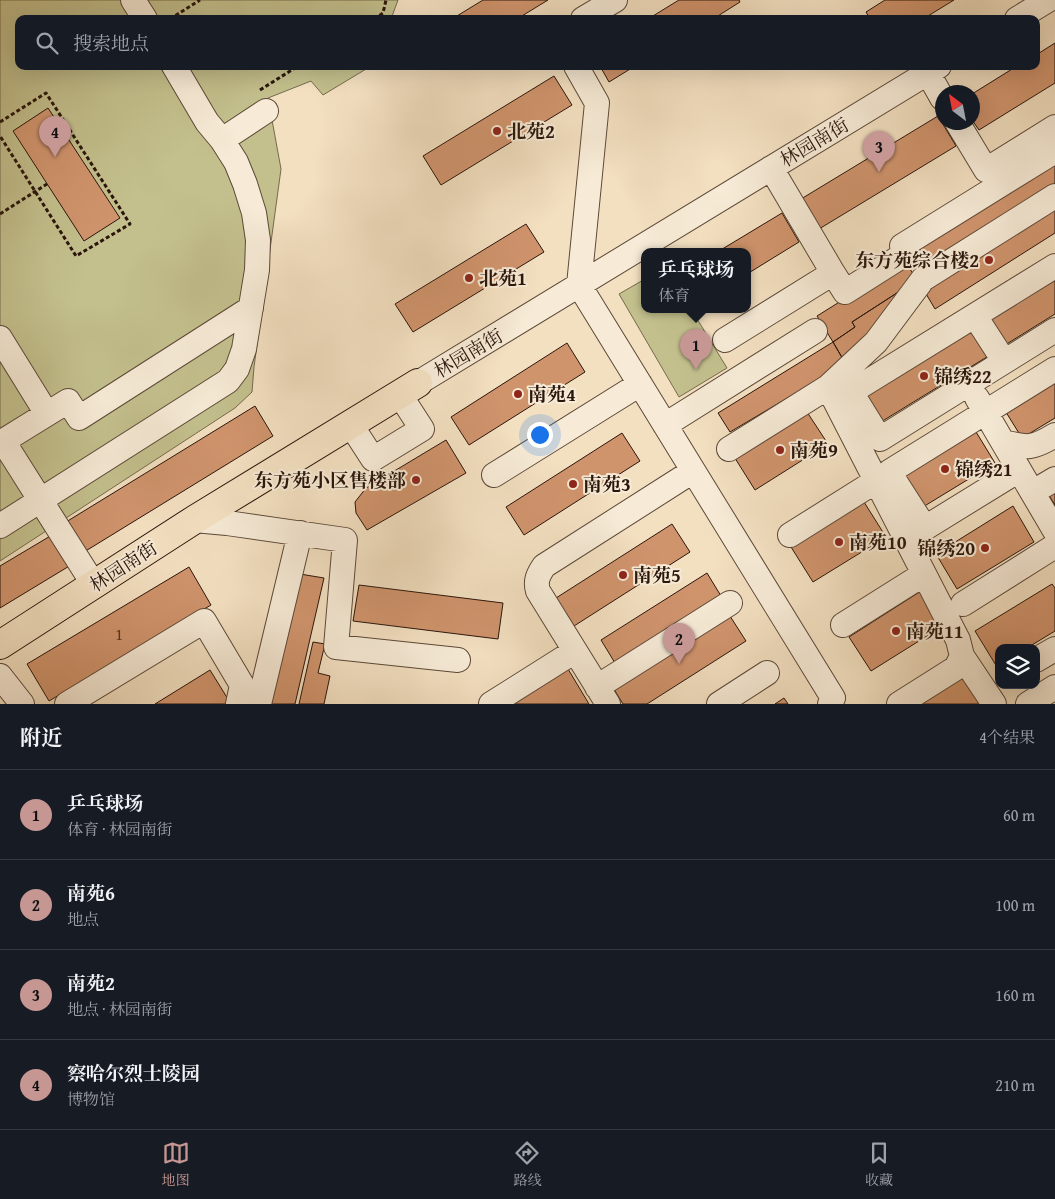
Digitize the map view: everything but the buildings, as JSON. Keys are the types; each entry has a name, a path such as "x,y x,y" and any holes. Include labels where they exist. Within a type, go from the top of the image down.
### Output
{"main road":[{"name":"林园南街","path":"0,644 194,520 409,389"}],"street":[{"path":"133,0 142,15"},
{"path":"1024,15 1048,0"},
{"path":"589,15 609,1"},
{"path":"0,526 228,381 238,369 244,349 257,270 258,240 254,213 236,162 222,140 207,122 176,70"},
{"path":"578,70 597,103 579,285 834,702"},
{"path":"933,70 938,85"},
{"name":"林园南街","path":"409,389 933,70"},
{"path":"222,140 266,111"},
{"path":"963,130 986,170 1055,127"},
{"path":"771,168 845,292 900,252 1055,151"},
{"path":"728,449 828,387 876,342 923,279 1055,196"},
{"path":"1055,266 851,392 880,439 1055,330"},
{"path":"725,340 833,273"},
{"path":"94,585 2,442 68,401 79,418 251,308"},
{"path":"975,316 1004,361"},
{"path":"665,425 815,332"},
{"path":"0,338 47,414"},
{"path":"1019,470 924,528 889,472 1055,369"},
{"path":"968,383 1055,531"},
{"path":"494,475 640,384"},
{"path":"828,387 958,640 962,656 994,704"},
{"path":"351,424 373,459 422,430 409,389"},
{"path":"1003,442 1031,447 1043,443 1055,435"},
{"path":"598,688 538,591 536,583 538,574 544,566 693,471"},
{"path":"1032,492 1055,479"},
{"path":"790,535 876,481"},
{"path":"194,520 345,540 336,648 458,660"},
{"path":"259,704 300,533"},
{"path":"963,604 1055,546"},
{"path":"843,625 924,574"},
{"path":"598,688 730,603"},
{"path":"67,704 204,621 242,685 238,704"},
{"path":"1040,658 1055,649"},
{"path":"491,704 575,651"},
{"path":"899,704 956,668 962,656"},
{"path":"598,688 612,658"},
{"path":"719,704 768,674"},
{"path":"0,676 22,704"},
{"path":"1028,704 1055,687"}],"path":[{"path":"176,15 200,0"},
{"path":"380,15 383,13 386,0"},
{"path":"266,111 256,93 292,70"},
{"path":"0,122 46,93 130,224 76,256 0,136"},
{"path":"0,214 47,184"}],"shaded area":[{"path":"0,0 398,0 392,15 15,15 15,70 364,70 323,95 311,81 268,98 281,169 252,392 235,408 0,561"},
{"path":"641,281 641,313 693,313 727,368 679,397 619,294"}],"place":[{"name":"北苑2","path":"497,131"},
{"name":"察哈尔烈士陵园","path":"55,157"},
{"name":"南苑2","path":"879,172"},
{"name":"东方苑综合楼2","path":"989,260"},
{"name":"北苑1","path":"469,278"},
{"name":"乒乓球场","path":"696,370"},
{"name":"锦绣22","path":"924,376"},
{"name":"南苑4","path":"518,394"},
{"name":"南苑9","path":"780,450"},
{"name":"锦绣21","path":"945,469"},
{"name":"东方苑小区售楼部","path":"416,480"},
{"name":"南苑3","path":"573,484"},
{"name":"南苑10","path":"839,542"},
{"name":"锦绣20","path":"985,548"},
{"name":"南苑5","path":"623,575"},
{"name":"南苑11","path":"896,631"},
{"name":"南苑6","path":"679,664"}]}
